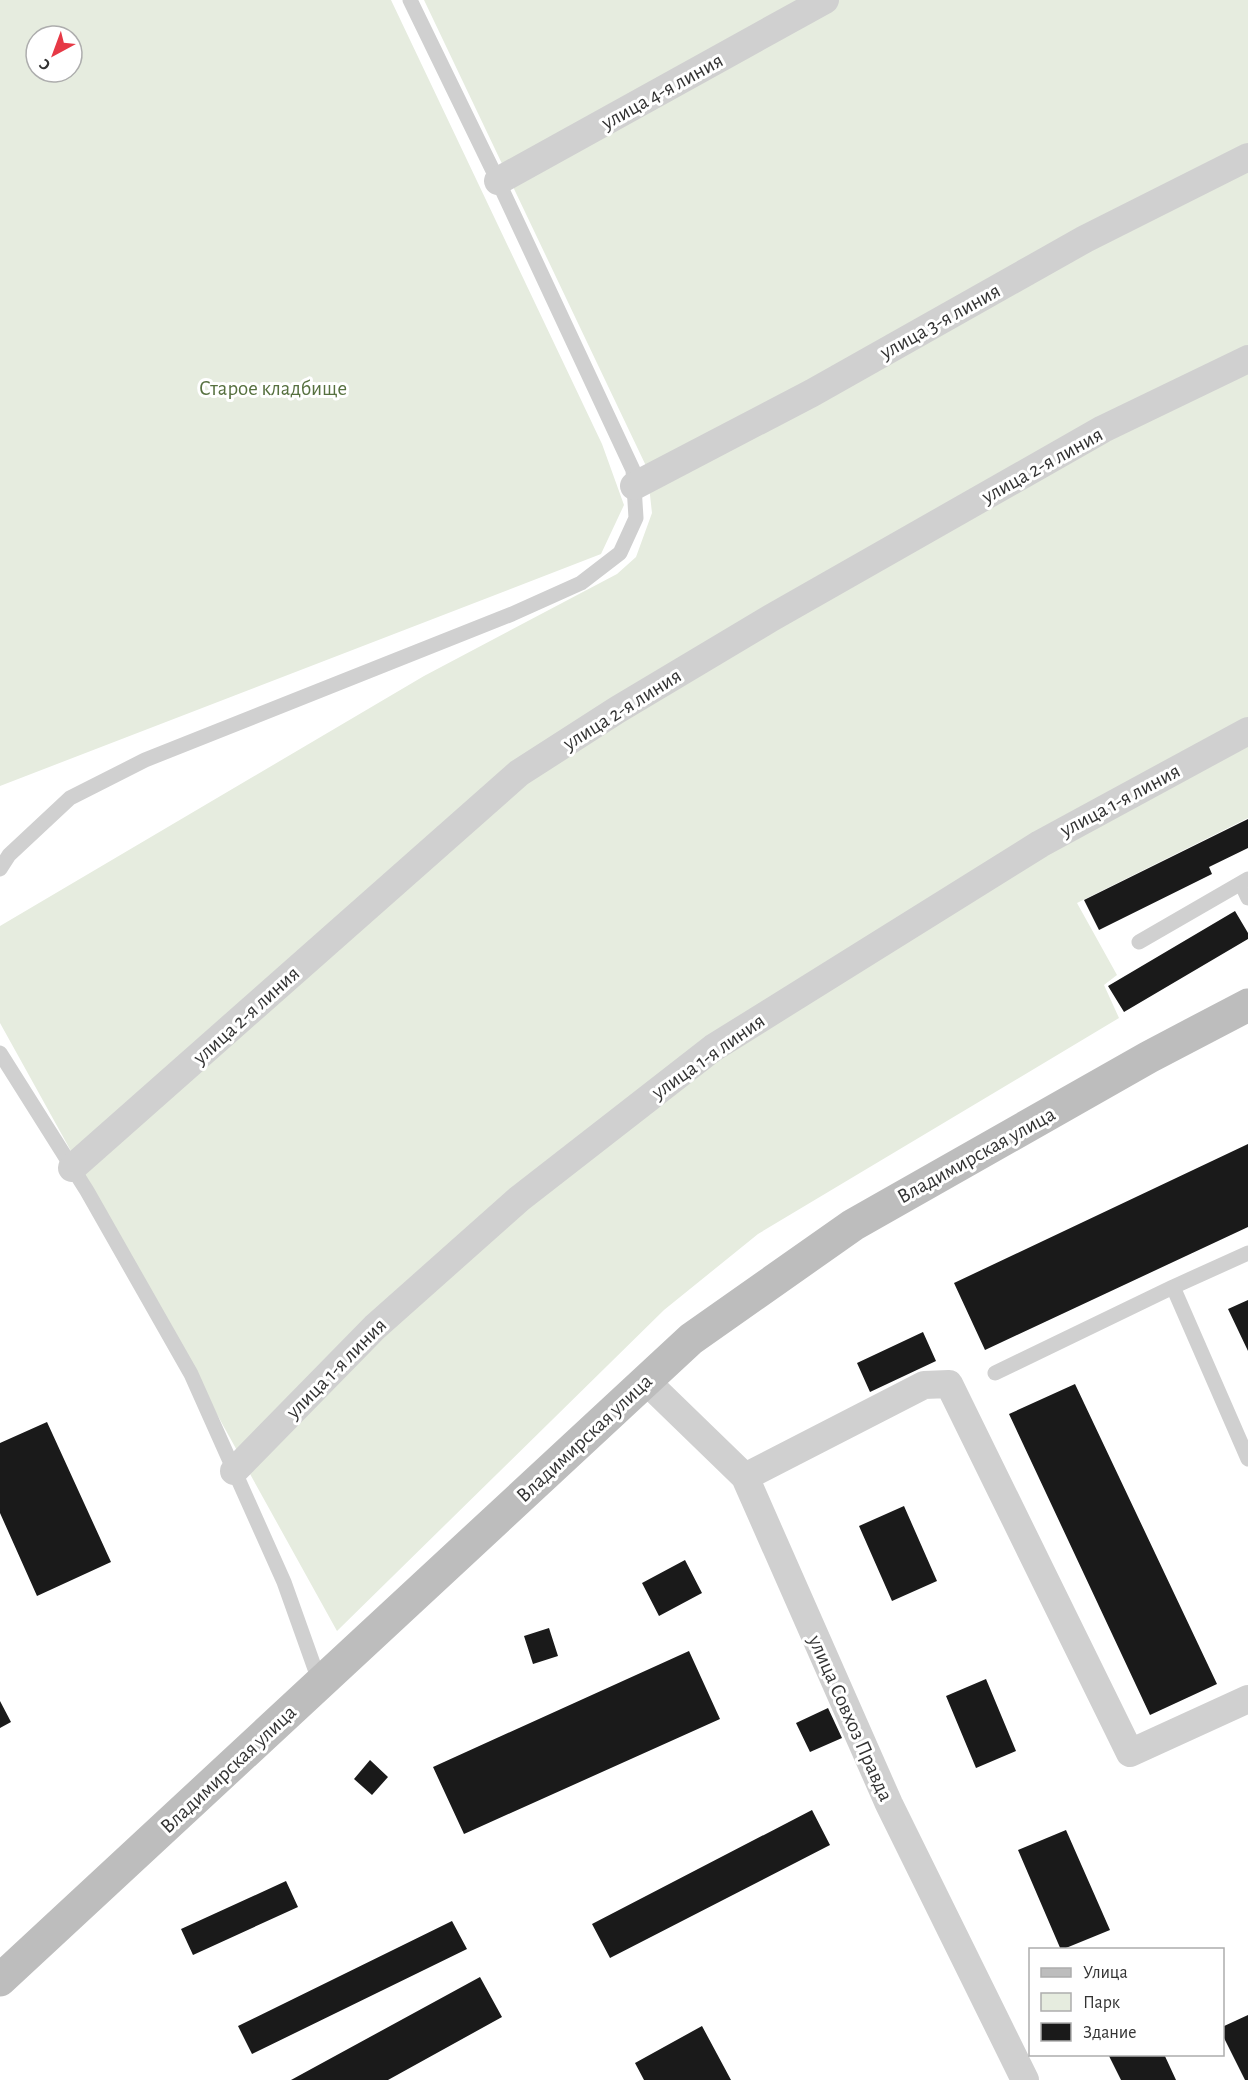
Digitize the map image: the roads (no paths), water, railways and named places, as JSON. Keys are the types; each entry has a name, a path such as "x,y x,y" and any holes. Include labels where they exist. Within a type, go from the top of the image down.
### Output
{"street":[{"name":"улица 4-я линия","path":"498,181 825,0"},
{"name":"улица 3-я линия","path":"633,486 813,393 1085,239 1248,157"},
{"name":"улица 2-я линия","path":"72,1168 519,773 617,710 771,618 1103,429 1248,359"},
{"name":"улица 1-я линия","path":"234,1471 375,1327 519,1199 713,1048 1040,844 1248,731"},
{"name":"Владимирская улица","path":"0,1980 691,1339 853,1225 1149,1057 1248,1005"},
{"name":"улица Совхоз Правда","path":"646,1381 745,1478 889,1804 1025,2080"},
{"path":"745,1478 924,1385 949,1384 1130,1753 1248,1699"}],"lane":[{"path":"0,869 9,855 70,798 145,760 501,619 581,583 620,553 636,518 633,470 498,181 410,0"},
{"path":"1139,942 1245,881 1248,898"},
{"path":"0,1053 72,1168 191,1374 284,1582 320,1683"},
{"path":"994,1373 1248,1253"},
{"path":"1173,1287 1248,1459"}],"park label":[{"name":"Старое кладбище","path":"273,388"}]}
